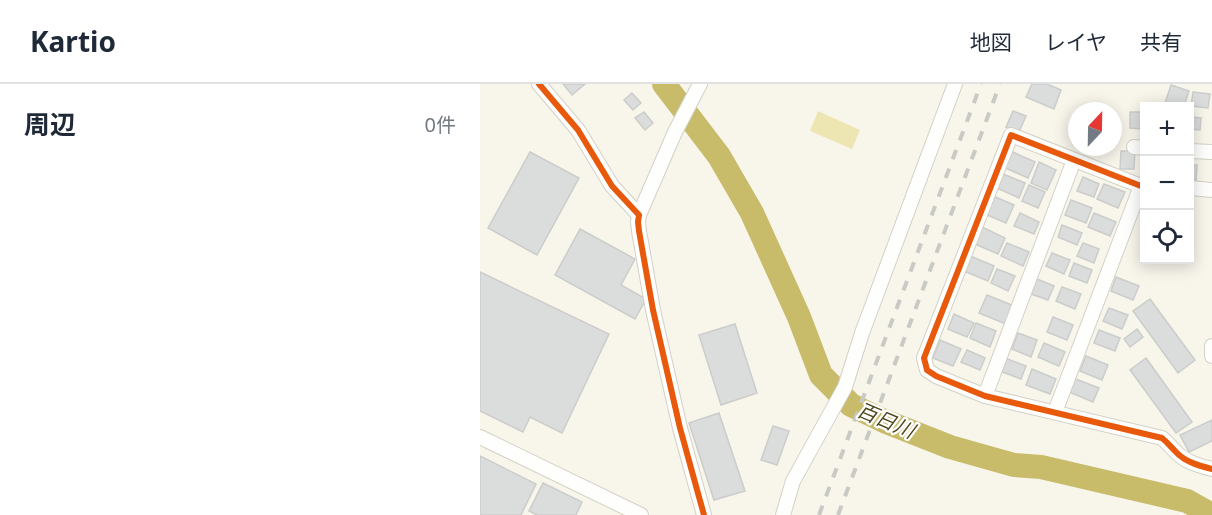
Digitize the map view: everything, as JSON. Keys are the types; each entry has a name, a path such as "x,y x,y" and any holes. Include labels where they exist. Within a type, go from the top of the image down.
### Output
{"street":[{"path":"539,84 578,130 612,186 639,215"},
{"path":"700,84 675,132 638,222 653,309 680,428 704,515"},
{"path":"783,515 793,481 845,387 862,333 955,84"},
{"path":"1140,185 1011,135 924,358 924,364 927,370 936,376 985,396 1162,438 1187,460 1212,469"},
{"path":"1194,151 1212,152"},
{"path":"985,396 1074,160"},
{"path":"1194,188 1212,190"},
{"path":"1054,412 1140,194"},
{"path":"1212,346 1212,356"},
{"path":"480,437 641,515"}],"shaded area":[{"path":"818,111 860,130 852,149 810,131"}],"building":[{"path":"563,84 585,84 572,95"},
{"path":"1032,84 1047,84 1061,90 1054,109 1026,97"},
{"path":"1171,85 1189,91 1185,102 1165,102"},
{"path":"1193,92 1210,94 1208,108 1194,106 1194,102 1192,102"},
{"path":"632,93 641,103 633,110 624,100"},
{"path":"1013,111 1026,116 1019,132 1006,127"},
{"path":"644,112 653,123 645,130 635,118"},
{"path":"1130,112 1140,112 1140,129 1130,128"},
{"path":"1194,117 1201,118 1200,130 1194,129"},
{"path":"1008,150 1035,162 1028,178 1001,166"},
{"path":"1122,151 1135,151 1134,169 1120,169"},
{"path":"530,152 579,178 537,255 488,228"},
{"path":"1039,162 1056,170 1047,190 1031,183"},
{"path":"1194,165 1197,165 1196,180 1194,180"},
{"path":"1003,174 1025,183 1019,198 997,188"},
{"path":"1083,177 1099,184 1094,197 1077,191"},
{"path":"1104,184 1125,192 1118,208 1097,199"},
{"path":"1029,185 1045,192 1038,208 1022,201"},
{"path":"993,196 1014,205 1006,223 985,214"},
{"path":"1071,200 1092,208 1086,223 1065,215"},
{"path":"1020,213 1039,222 1034,234 1014,226"},
{"path":"1094,213 1116,222 1110,236 1088,227"},
{"path":"1062,225 1082,233 1077,245 1058,237"},
{"path":"982,227 1005,238 998,254 975,244"},
{"path":"580,229 635,259 621,285 646,299 635,319 555,275"},
{"path":"1007,243 1029,252 1023,266 1001,256"},
{"path":"1083,243 1099,249 1094,263 1077,256"},
{"path":"1052,253 1070,260 1064,274 1046,266"},
{"path":"970,256 994,266 988,281 964,271"},
{"path":"1074,263 1092,270 1087,283 1069,276"},
{"path":"997,269 1015,276 1008,291 991,283"},
{"path":"480,272 609,334 562,433 530,417 523,432 480,411"},
{"path":"1116,277 1139,286 1133,300 1111,291"},
{"path":"1037,279 1054,286 1048,300 1031,294"},
{"path":"1062,287 1081,294 1075,309 1056,301"},
{"path":"987,295 1014,306 1006,324 979,313"},
{"path":"1150,299 1195,360 1178,373 1133,311"},
{"path":"1109,308 1128,315 1122,329 1103,321"},
{"path":"954,314 974,323 967,337 948,329"},
{"path":"1053,317 1073,325 1067,340 1047,332"},
{"path":"976,323 996,331 990,347 970,338"},
{"path":"735,324 757,393 721,405 699,335"},
{"path":"1137,329 1143,337 1130,347 1124,339"},
{"path":"1099,330 1120,338 1115,351 1094,343"},
{"path":"1018,333 1037,340 1031,357 1012,349"},
{"path":"940,340 961,349 953,366 933,358"},
{"path":"1044,343 1065,352 1059,366 1038,357"},
{"path":"967,350 985,358 980,370 961,362"},
{"path":"1086,356 1108,365 1102,380 1080,371"},
{"path":"1005,358 1026,366 1021,379 1000,371"},
{"path":"1146,358 1192,422 1176,433 1130,370"},
{"path":"1032,369 1056,379 1050,394 1026,385"},
{"path":"1073,378 1099,388 1093,402 1067,391"},
{"path":"719,413 745,491 714,500 689,423"},
{"path":"1212,420 1212,441 1189,452 1180,435"},
{"path":"773,426 789,431 777,465 761,460"},
{"path":"480,456 536,484 521,515 480,515"},
{"path":"543,483 582,502 576,515 537,515 529,511"}],"waterway":[{"name":"百日川","path":"664,84 719,156 752,213 799,317 821,375 851,405 884,421 950,447 1014,465 1041,467 1187,501 1212,515"}],"railway":[{"path":"819,515 981,84"},
{"path":"838,515 1000,84"}],"cycle path":[{"path":"539,84 578,130 612,186 639,215 639,231 653,310 680,428 704,515"},
{"path":"1140,186 1011,135 924,358 927,370 985,396 1162,438 1184,458 1212,469"}]}
